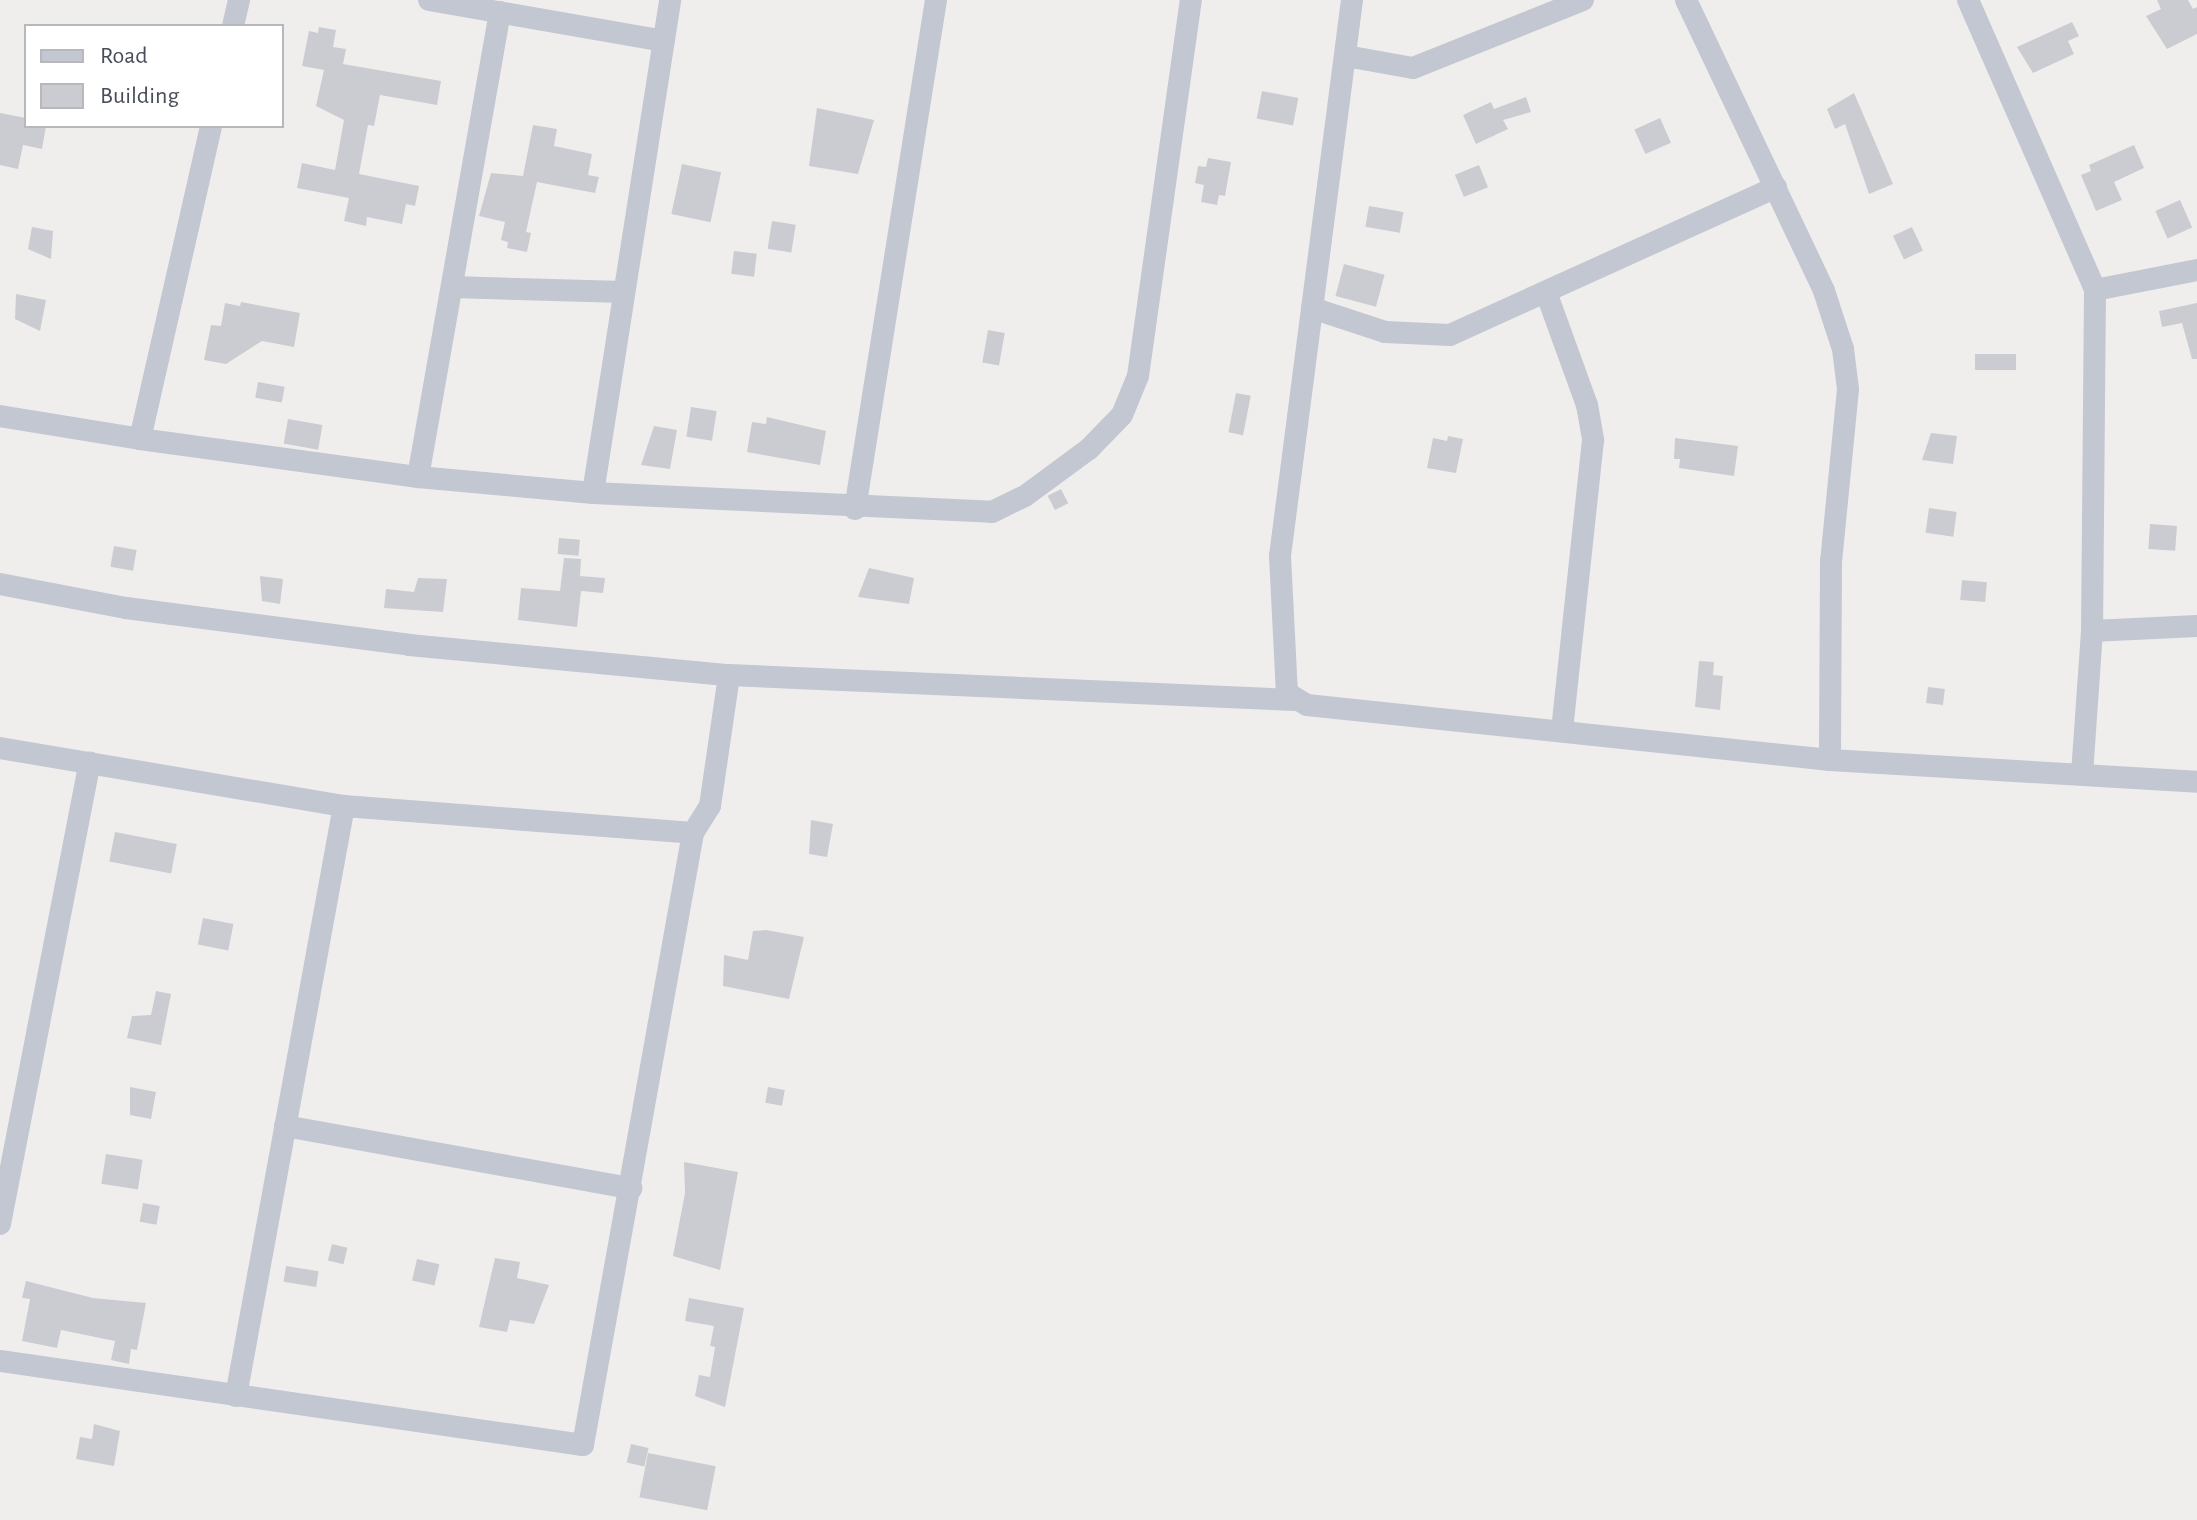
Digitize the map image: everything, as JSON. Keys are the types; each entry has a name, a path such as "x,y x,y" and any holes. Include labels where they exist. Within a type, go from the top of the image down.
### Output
{"street":[{"path":"233,24 239,0"},
{"path":"429,0 663,41"},
{"path":"593,493 670,0"},
{"path":"855,509 936,0"},
{"path":"0,416 140,439 418,477 593,493 855,509 992,512 1068,467 1122,415 1138,376 1191,0"},
{"path":"1295,700 1282,677 1280,556 1352,0"},
{"path":"1346,56 1392,67 1438,62 1583,0"},
{"path":"1686,0 1824,291 1843,349 1848,389 1831,561 1830,760"},
{"path":"1968,0 2095,290 2092,631 2082,775"},
{"path":"418,477 500,12"},
{"path":"140,439 211,128"},
{"path":"1312,308 1385,332 1450,335 1776,187"},
{"path":"2095,290 2197,270"},
{"path":"452,287 624,292"},
{"path":"1546,292 1587,405 1593,440 1562,730"},
{"path":"0,584 126,608 409,645 729,675 1295,700 1830,760 2197,782"},
{"path":"2092,631 2197,626"},
{"path":"0,1361 583,1445 693,833 710,806 729,675"},
{"path":"0,748 344,806 693,833"},
{"path":"0,1224 90,763"},
{"path":"236,1396 344,806"},
{"path":"285,1126 631,1188"}],"building":[{"path":"2157,0 2188,0 2193,9 2197,7 2197,34 2167,49 2146,16 2161,9"},
{"path":"2072,22 2079,36 2068,41 2074,54 2033,73 2017,47"},
{"path":"319,27 336,30 333,47 346,49 343,64 441,81 437,105 380,95 374,126 368,125 359,174 419,186 415,206 406,204 402,224 367,217 366,226 344,221 349,198 297,188 302,163 335,170 344,120 316,106 324,70 302,66 309,31 318,33"},
{"path":"1262,91 1298,98 1293,126 1257,118"},
{"path":"1854,93 1893,184 1869,194 1845,124 1835,129 1827,109"},
{"path":"1526,97 1531,112 1503,120 1508,129 1476,144 1463,115 1491,102 1494,109"},
{"path":"817,108 874,120 858,174 809,166"},
{"path":"0,113 24,118 24,128 46,128 42,149 23,145 18,169 0,165"},
{"path":"1660,118 1671,143 1645,154 1634,129"},
{"path":"533,125 557,129 554,146 592,154 588,175 599,177 595,193 537,182 526,232 531,233 527,252 507,248 508,242 501,240 505,222 479,216 491,173 523,176"},
{"path":"2134,145 2144,168 2114,182 2122,200 2096,211 2081,175 2091,171 2089,165"},
{"path":"1208,158 1231,162 1225,196 1219,195 1217,205 1201,202 1204,185 1195,183 1198,166 1206,167"},
{"path":"682,164 721,172 711,222 671,214"},
{"path":"1479,165 1488,187 1464,197 1455,175"},
{"path":"2180,200 2192,227 2168,238 2155,211"},
{"path":"1369,206 1403,212 1400,233 1365,227"},
{"path":"772,221 796,225 791,252 768,249"},
{"path":"32,227 53,231 51,259 28,249"},
{"path":"1912,227 1923,251 1904,259 1893,236"},
{"path":"734,251 757,254 754,277 731,274"},
{"path":"1344,264 1385,275 1376,307 1335,296"},
{"path":"16,294 46,300 40,331 15,319"},
{"path":"241,302 300,313 294,347 262,341 226,364 204,360 211,325 221,326 225,303 240,306"},
{"path":"2197,303 2197,359 2192,359 2182,323 2162,327 2159,311"},
{"path":"988,330 1005,333 999,365 982,362"},
{"path":"1975,354 2016,354 2016,370 1975,370"},
{"path":"258,382 285,387 282,402 255,398"},
{"path":"1236,393 1251,396 1243,435 1228,432"},
{"path":"691,407 717,411 712,441 686,437"},
{"path":"767,417 826,431 820,465 747,452 752,422 766,424"},
{"path":"288,419 322,425 318,450 284,444"},
{"path":"654,426 677,430 670,469 641,465"},
{"path":"1931,433 1957,436 1953,464 1922,460"},
{"path":"1448,436 1463,439 1456,473 1427,468 1433,438 1447,441"},
{"path":"1675,438 1738,446 1734,476 1679,468 1680,459 1674,459"},
{"path":"1061,489 1068,503 1055,510 1048,496"},
{"path":"1929,508 1957,512 1953,537 1926,533"},
{"path":"2150,524 2177,526 2175,551 2148,549"},
{"path":"559,538 580,540 579,556 558,554"},
{"path":"114,546 137,550 133,571 110,567"},
{"path":"564,558 581,559 580,576 605,578 603,593 581,591 577,627 518,620 521,588 560,591"},
{"path":"869,568 914,578 909,604 858,597"},
{"path":"260,576 283,579 280,604 262,601"},
{"path":"418,578 447,579 443,612 384,608 386,589 414,592"},
{"path":"1962,580 1987,582 1985,602 1960,600"},
{"path":"1699,661 1714,662 1713,675 1723,676 1720,710 1695,707"},
{"path":"1928,687 1945,689 1943,705 1926,703"},
{"path":"811,820 833,824 827,857 809,854"},
{"path":"115,832 177,844 171,873 109,861"},
{"path":"203,918 233,924 228,950 198,945"},
{"path":"766,930 804,937 789,999 723,986 724,955 748,960 753,931"},
{"path":"156,991 171,994 161,1045 127,1038 132,1016 151,1015"},
{"path":"130,1087 156,1092 151,1119 130,1115"},
{"path":"768,1087 785,1090 782,1106 765,1103"},
{"path":"106,1154 143,1160 138,1189 101,1184"},
{"path":"684,1162 738,1172 720,1270 673,1256 685,1193"},
{"path":"143,1203 160,1206 156,1225 140,1222"},
{"path":"332,1244 348,1248 343,1264 328,1260"},
{"path":"495,1258 520,1262 517,1278 549,1285 534,1324 510,1320 507,1332 479,1327"},
{"path":"417,1259 439,1264 434,1286 412,1280"},
{"path":"286,1266 319,1271 316,1287 283,1282"},
{"path":"26,1281 93,1298 146,1303 137,1350 131,1349 129,1364 111,1360 115,1341 61,1330 57,1348 22,1341 30,1299 22,1298"},
{"path":"689,1298 744,1308 725,1407 695,1396 699,1375 710,1377 715,1347 710,1346 714,1326 685,1321"},
{"path":"94,1424 120,1431 114,1466 76,1459 80,1437 92,1439"},
{"path":"631,1444 649,1448 644,1467 627,1463"},
{"path":"648,1453 716,1466 707,1510 639,1497"}]}
